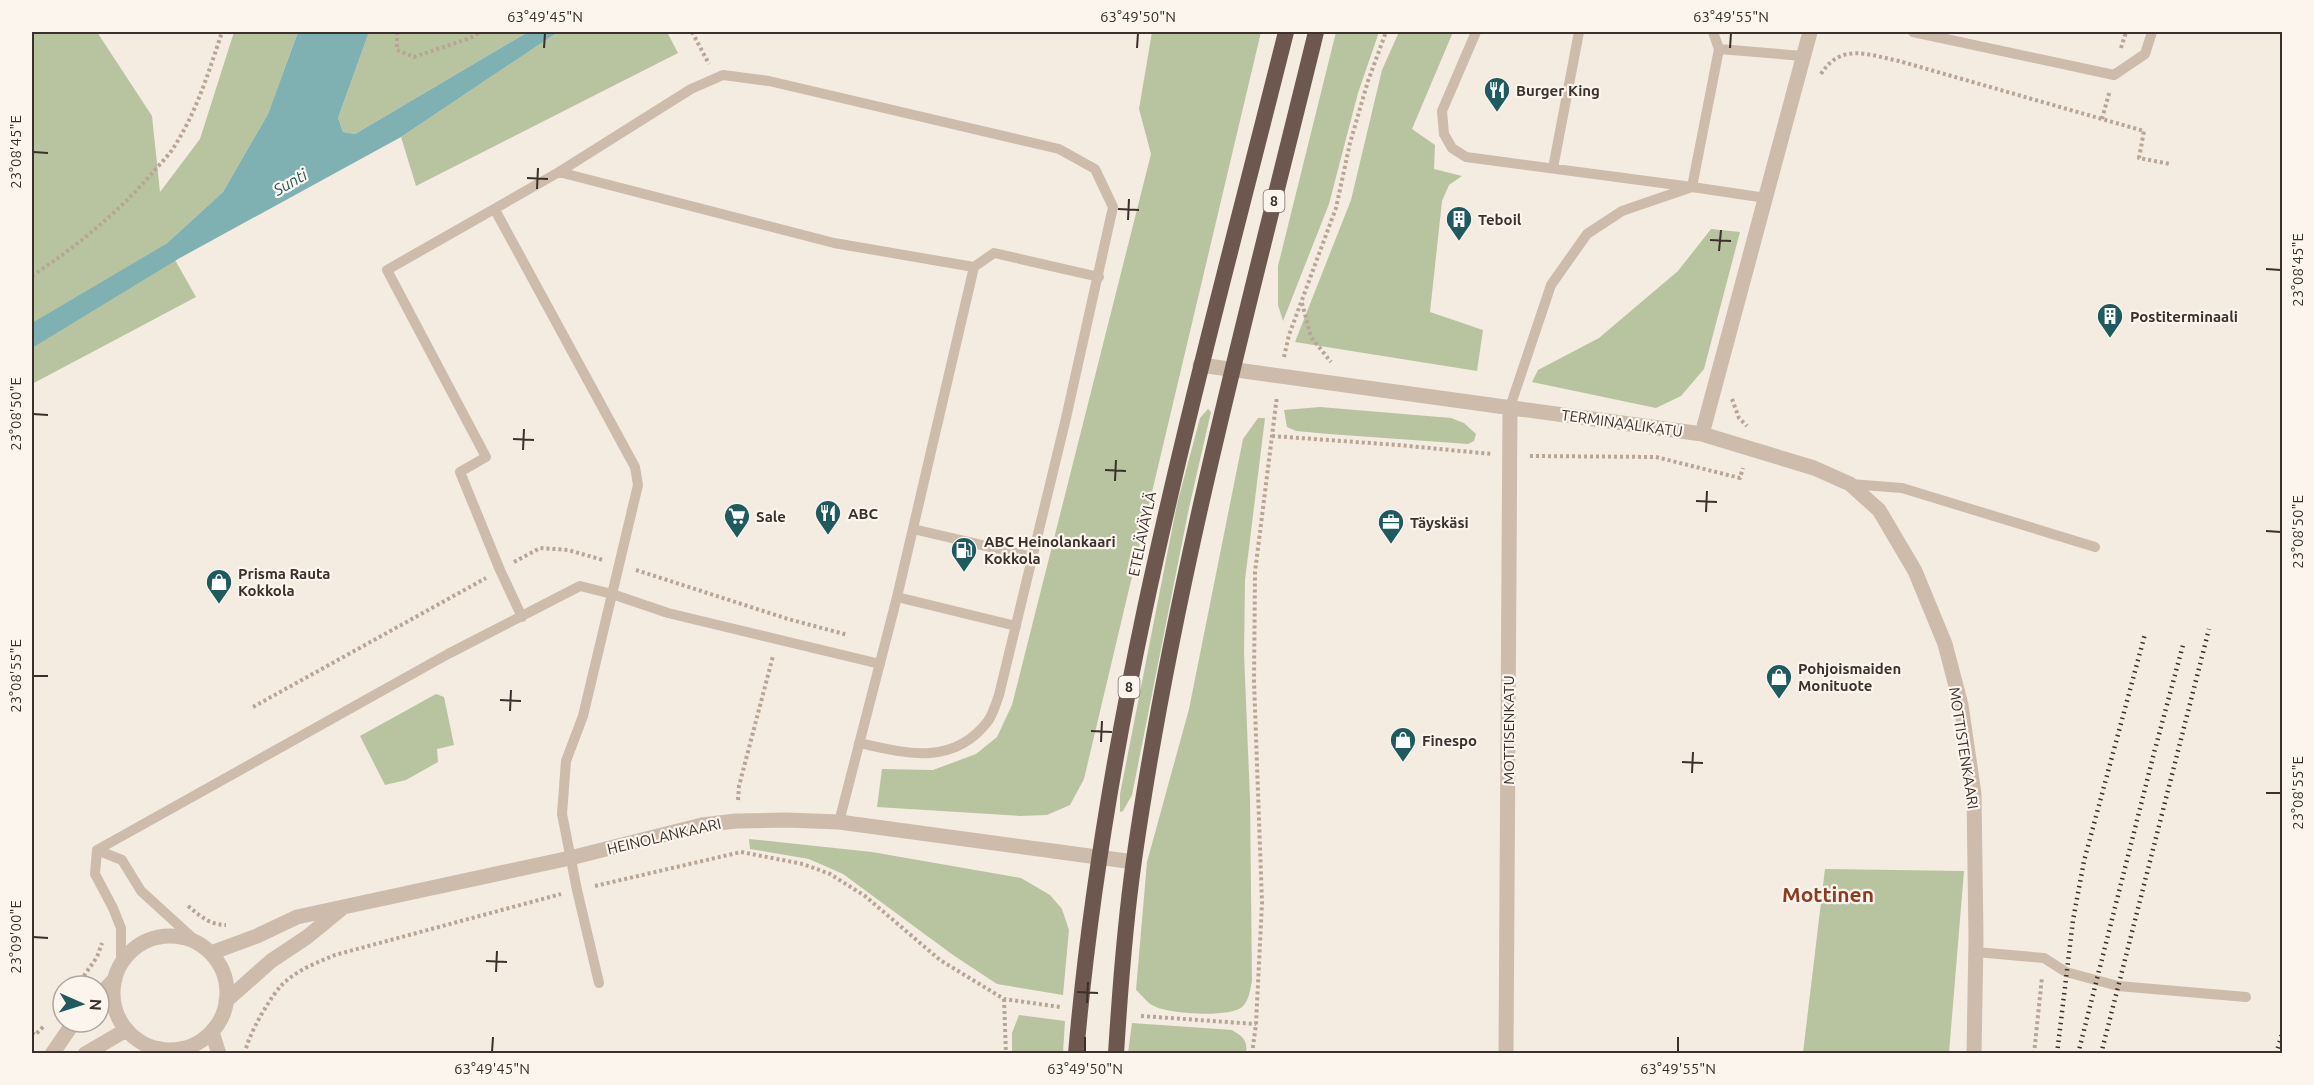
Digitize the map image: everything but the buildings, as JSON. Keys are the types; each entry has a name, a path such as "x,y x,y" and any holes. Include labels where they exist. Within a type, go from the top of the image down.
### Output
{"highway":[{"name":"ETELÄVÄYLÄ","path":"1076,1053 1098,857 1135,649 1200,365 1286,32"},
{"name":"8","path":"1116,1053 1134,862 1171,645 1233,370 1316,32"}],"street":[{"name":"TERMINAALIKATU","path":"1200,365 1702,434 1810,32"},
{"name":"MOTTISENKATU","path":"1506,1053 1510,408"},
{"name":"MOTTISTENKAARI","path":"1702,434 1814,468 1850,484 1879,510 1915,571 1945,644 1956,685 1974,794 1976,952 1974,1053"},
{"name":"HEINOLANKAARI","path":"211,953 257,936 297,917 570,858 702,825 736,821 839,822 1134,862"},
{"name":"HEINOLANKAARI","path":"226,1001 271,961 307,937 343,908"},
{"path":"163,936 180,937 197,942 211,953 221,968 226,984 226,1001 221,1018 212,1032 198,1042 180,1049 162,1051 142,1042 126,1030 117,1013 113,996 115,979 121,964 132,950 146,941 163,936"},
{"path":"111,983 115,979"},
{"path":"85,1053 126,1030"},
{"path":"212,1032 219,1053"},
{"path":"52,1053 65,1034"}],"lane":[{"path":"1476,32 1442,111 1444,134 1452,148 1466,157 1766,198"},
{"path":"1553,168 1579,32"},
{"path":"1692,187 1719,49 1713,32"},
{"path":"1913,32 2114,75 2145,54 2152,32"},
{"path":"1719,49 1803,56"},
{"path":"522,617 460,472 486,457 387,270 559,172 691,89 723,75 769,81 1059,149 1095,169 1113,207 1099,277 999,695 989,720 970,738 951,748 928,755 896,752 860,743"},
{"path":"559,172 834,243 974,267"},
{"path":"1510,408 1551,285 1587,234 1622,211 1692,187"},
{"path":"495,210 635,467 638,485 583,716 566,761 562,814 599,982"},
{"path":"839,822 897,597 974,267 994,253 1099,277"},
{"path":"1850,484 1902,488 2095,547"},
{"path":"913,529 1033,557"},
{"path":"98,850 447,654 580,586 668,613 880,664"},
{"path":"897,597 1016,626"},
{"path":"98,850 122,860 141,891 197,942"},
{"path":"98,850 94,874 121,928 121,964"},
{"path":"1976,952 2044,958 2066,972 2118,986 2246,998"}],"path":[{"path":"32,276 80,244 137,191 174,148 204,87 222,32"},
{"path":"397,32 397,50 414,57 470,38 480,32"},
{"path":"692,32 699,44"},
{"path":"1252,1053 1256,1024 1262,903 1254,681 1255,572 1280,376 1289,335 1336,208 1350,143 1368,81 1386,32"},
{"path":"1820,76 1833,59 1844,53 1859,53 1899,61 2144,131 2139,158 2170,164"},
{"path":"1301,302 1311,337 1350,386"},
{"path":"1732,397 1739,418 1750,429 1740,478"},
{"path":"741,852 736,821 739,786 778,639 790,612"},
{"path":"245,1053 258,1021 284,982 310,966 335,955 577,890 741,852 803,864 830,874 865,896 940,960 1004,999 1060,1007"},
{"path":"2034,1053 2044,958"},
{"path":"1004,999 1006,1053"},
{"path":"1141,1016 1256,1024"}],"green space":[{"path":"32,32 97,32 152,116 160,192 200,139 234,32 298,32 268,114 223,192 166,244 196,297 32,384"},
{"path":"369,32 528,32 355,134 343,132 338,118"},
{"path":"558,32 667,32 678,53 416,186 401,137"},
{"path":"1152,32 1261,32 1084,779 1070,805 1047,815 1020,816 877,807 882,769 933,770 976,754 997,737 1012,705 1151,154 1139,109"},
{"path":"1336,32 1379,32 1358,93 1329,204 1283,321 1278,305 1278,266"},
{"path":"1399,32 1453,32 1412,129 1435,145 1434,169 1462,176 1449,185 1442,201 1430,312 1483,330 1477,371 1295,342 1351,200 1382,70"},
{"path":"1711,229 1740,232 1704,369 1681,396 1656,408 1532,382 1538,370 1599,338 1678,271"},
{"path":"1320,407 1451,418 1464,423 1476,434 1474,441 1468,444 1296,431 1287,427 1284,410"},
{"path":"1208,409 1211,412 1189,508 1132,795 1123,811 1120,812 1120,794 1177,504 1200,418"},
{"path":"1258,418 1265,418 1245,580 1244,653 1250,799 1252,981 1246,1002 1235,1010 1213,1014 1172,1011 1151,1005 1136,990 1147,862 1189,709 1243,439"},
{"path":"436,694 444,697 454,745 437,749 438,762 406,780 385,785 360,736"},
{"path":"749,839 872,852 1021,878 1050,895 1062,909 1069,930 1063,995 997,984 953,955 843,874 809,859 750,849"},
{"path":"1825,869 1964,871 1949,1053 1803,1053"},
{"path":"1019,1015 1065,1021 1063,1053 1012,1053 1012,1033"},
{"path":"1132,1023 1232,1030 1244,1039 1246,1053 1128,1053"}],"water":[{"name":"Sunti","path":"298,32 369,32 338,118 343,132 355,134 528,32 558,32 401,137 178,259 32,348 32,323 166,244 223,192 268,114"}],"railway":[{"path":"2101,1054 2209,629"},
{"path":"2057,1054 2073,920 2084,861 2145,634"},
{"path":"2078,1054 2183,645"},
{"path":"2276,1054 2282,1034"}],"place":[{"name":"Burger King","path":"1497,113"},
{"name":"Teboil","path":"1459,242"},
{"name":"Postiterminaali","path":"2110,339"},
{"name":"ABC","path":"828,536"},
{"name":"Sale","path":"737,539"},
{"name":"Täyskäsi","path":"1391,545"},
{"name":"ABC Heinolankaari Kokkola","path":"964,573"},
{"name":"Prisma Rauta Kokkola","path":"219,605"},
{"name":"Pohjoismaiden Monituote","path":"1779,700"},
{"name":"Finespo","path":"1403,763"}],"district":[{"name":"Mottinen","path":"1828,894"}]}
